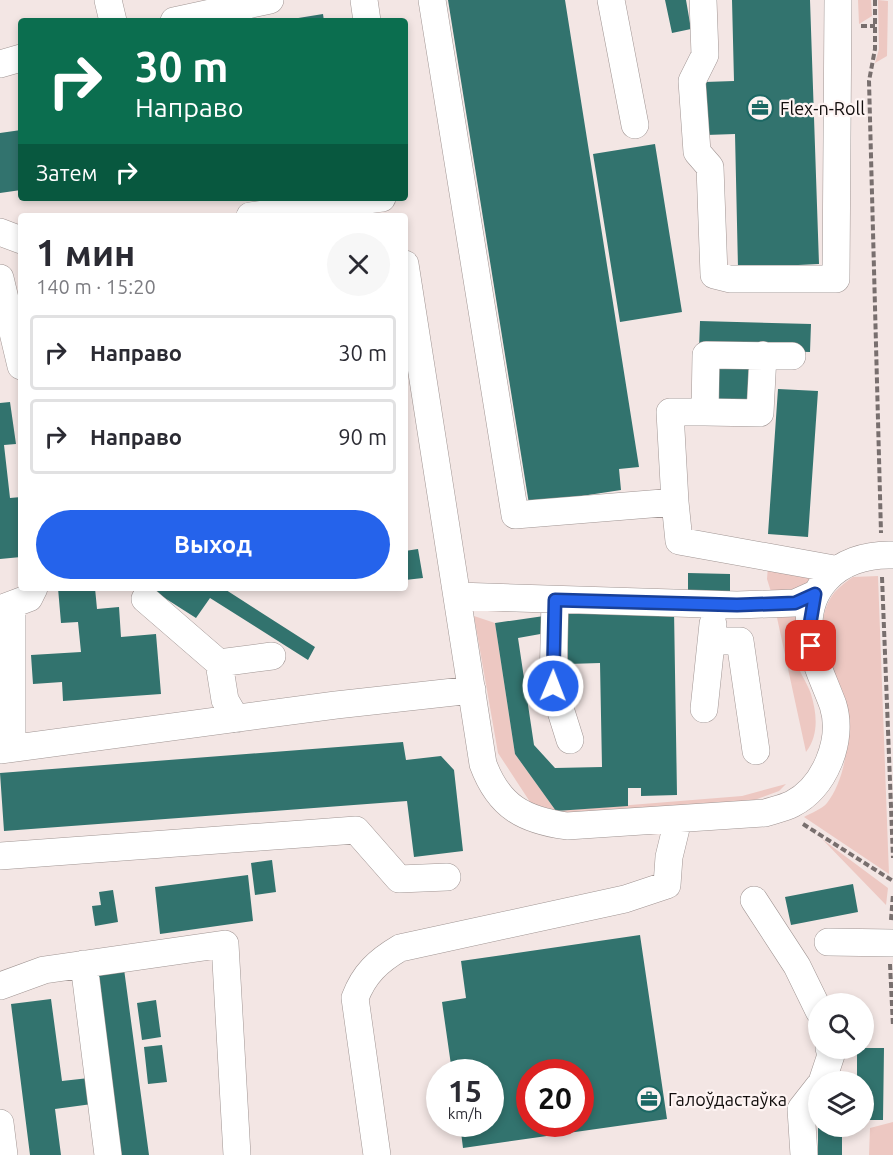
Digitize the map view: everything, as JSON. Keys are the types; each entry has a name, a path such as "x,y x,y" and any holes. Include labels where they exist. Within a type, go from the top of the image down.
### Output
{"lane":[{"path":"108,0 112,18"},
{"path":"183,18 217,6 270,0"},
{"path":"364,0 367,18"},
{"path":"432,0 515,515 675,502"},
{"path":"611,0 635,125"},
{"path":"703,0 705,55 692,81 697,152 710,167 714,275 730,279 836,279 838,0"},
{"path":"0,64 18,59"},
{"path":"261,209 349,201"},
{"path":"0,232 18,239"},
{"path":"0,279 18,354"},
{"path":"408,283 483,764 491,786 504,801 542,822 567,826 765,813 792,804 813,786 825,770 833,750 833,707 811,646 810,624 815,594 834,569"},
{"path":"705,412 706,355 792,356"},
{"path":"763,356 760,413 670,412 679,541 834,569 887,555"},
{"path":"32,591 29,598 6,607 6,749 472,690"},
{"path":"457,596 713,605 795,603 815,594"},
{"path":"145,599 219,663 225,700 236,719"},
{"path":"555,600 553,686 570,740"},
{"path":"704,709 712,641 713,605"},
{"path":"712,641 740,641 756,751"},
{"path":"219,663 272,656"},
{"path":"377,1155 355,998 362,980 379,961 400,948 625,899 667,885 669,857 678,820"},
{"path":"0,856 356,830 399,879 447,877"},
{"path":"754,900 797,966 810,993"},
{"path":"828,942 893,943"},
{"path":"0,986 44,970 225,944 237,1155"},
{"path":"84,964 108,1155"},
{"path":"804,1155 801,1109 808,1100"},
{"path":"0,1123 4,1155"}],"path":[{"path":"875,0 875,49 869,81 887,555 893,858"},
{"path":"765,813 799,821 893,881"}],"shaded area":[{"path":"858,0 871,0 872,16 859,24"},
{"path":"878,0 888,1 887,56 875,63 879,49"},
{"path":"768,566 811,574 807,587 772,595 767,579"},
{"path":"878,576 889,874 804,817 822,807 832,796 840,779 847,741 824,648 824,614 832,596 850,579"},
{"path":"802,608 796,633 796,659 815,709 815,731 806,752 776,613"},
{"path":"474,616 495,623 515,754 556,811 742,796 786,784 779,791 749,802 561,819 534,808 498,753"},
{"path":"822,839 888,888 886,905"},
{"path":"893,1122 893,1155 869,1155 870,1137 874,1137 874,1127"}],"building":[{"path":"448,0 565,0 639,467 619,469 621,490 529,504"},
{"path":"665,0 686,0 691,29 672,33"},
{"name":"Flex-n-Roll","path":"732,0 810,0 819,264 738,268 735,134 706,135 705,82 734,81"},
{"path":"323,14 324,18 298,18"},
{"path":"18,130 18,190 0,193 0,133"},
{"path":"655,144 682,312 620,322 593,154"},
{"path":"700,321 811,324 810,352 699,349"},
{"path":"718,368 750,368 750,405 718,404"},
{"path":"778,389 818,391 808,537 768,534"},
{"path":"10,402 16,444 4,445 10,498 18,497 18,557 0,559 0,403"},
{"path":"418,549 423,578 408,580 408,551"},
{"path":"688,573 730,574 730,598 688,598"},
{"path":"58,591 95,591 97,609 119,607 121,637 156,634 161,694 63,701 62,682 33,684 31,655 81,652 78,622 61,623"},
{"path":"154,591 228,591 315,647 308,660 210,598 196,618"},
{"path":"674,610 677,795 641,796 641,788 628,788 628,806 556,811 515,754 495,623 544,616 546,633 518,638 534,745 555,768 602,767 600,663 568,664 567,611"},
{"path":"403,742 406,760 441,756 454,770 463,851 414,857 407,801 4,831 0,773"},
{"path":"272,860 276,892 255,895 251,863"},
{"path":"248,875 253,921 160,934 155,887"},
{"path":"853,884 858,912 791,925 785,897"},
{"path":"113,890 118,922 95,926 92,906 101,905 99,892"},
{"path":"640,935 667,1119 594,1129 594,1059 516,1059 516,1137 540,1137 463,1148 462,1137 504,1137 504,1059 450,1059 442,1002 466,998 461,961"},
{"path":"124,969 149,1155 120,1155 95,972"},
{"path":"51,999 62,1081 89,1078 92,1104 55,1109 61,1155 30,1155 11,1004"},
{"path":"156,1000 161,1037 142,1040 137,1003"},
{"path":"162,1045 167,1082 148,1084 144,1047"},
{"path":"874,1048 884,1048 883,1120 874,1120 874,1071 857,1071 857,1059 874,1059"},
{"path":"818,1137 842,1137 842,1155 818,1155"}],"place":[{"name":"Flex-n-Roll","path":"760,108"},
{"name":"Галоўдастаўка","path":"649,1099"}],"route":[{"path":"553,686 555,600 737,605 795,603 815,594 810,624 811,646"}]}
